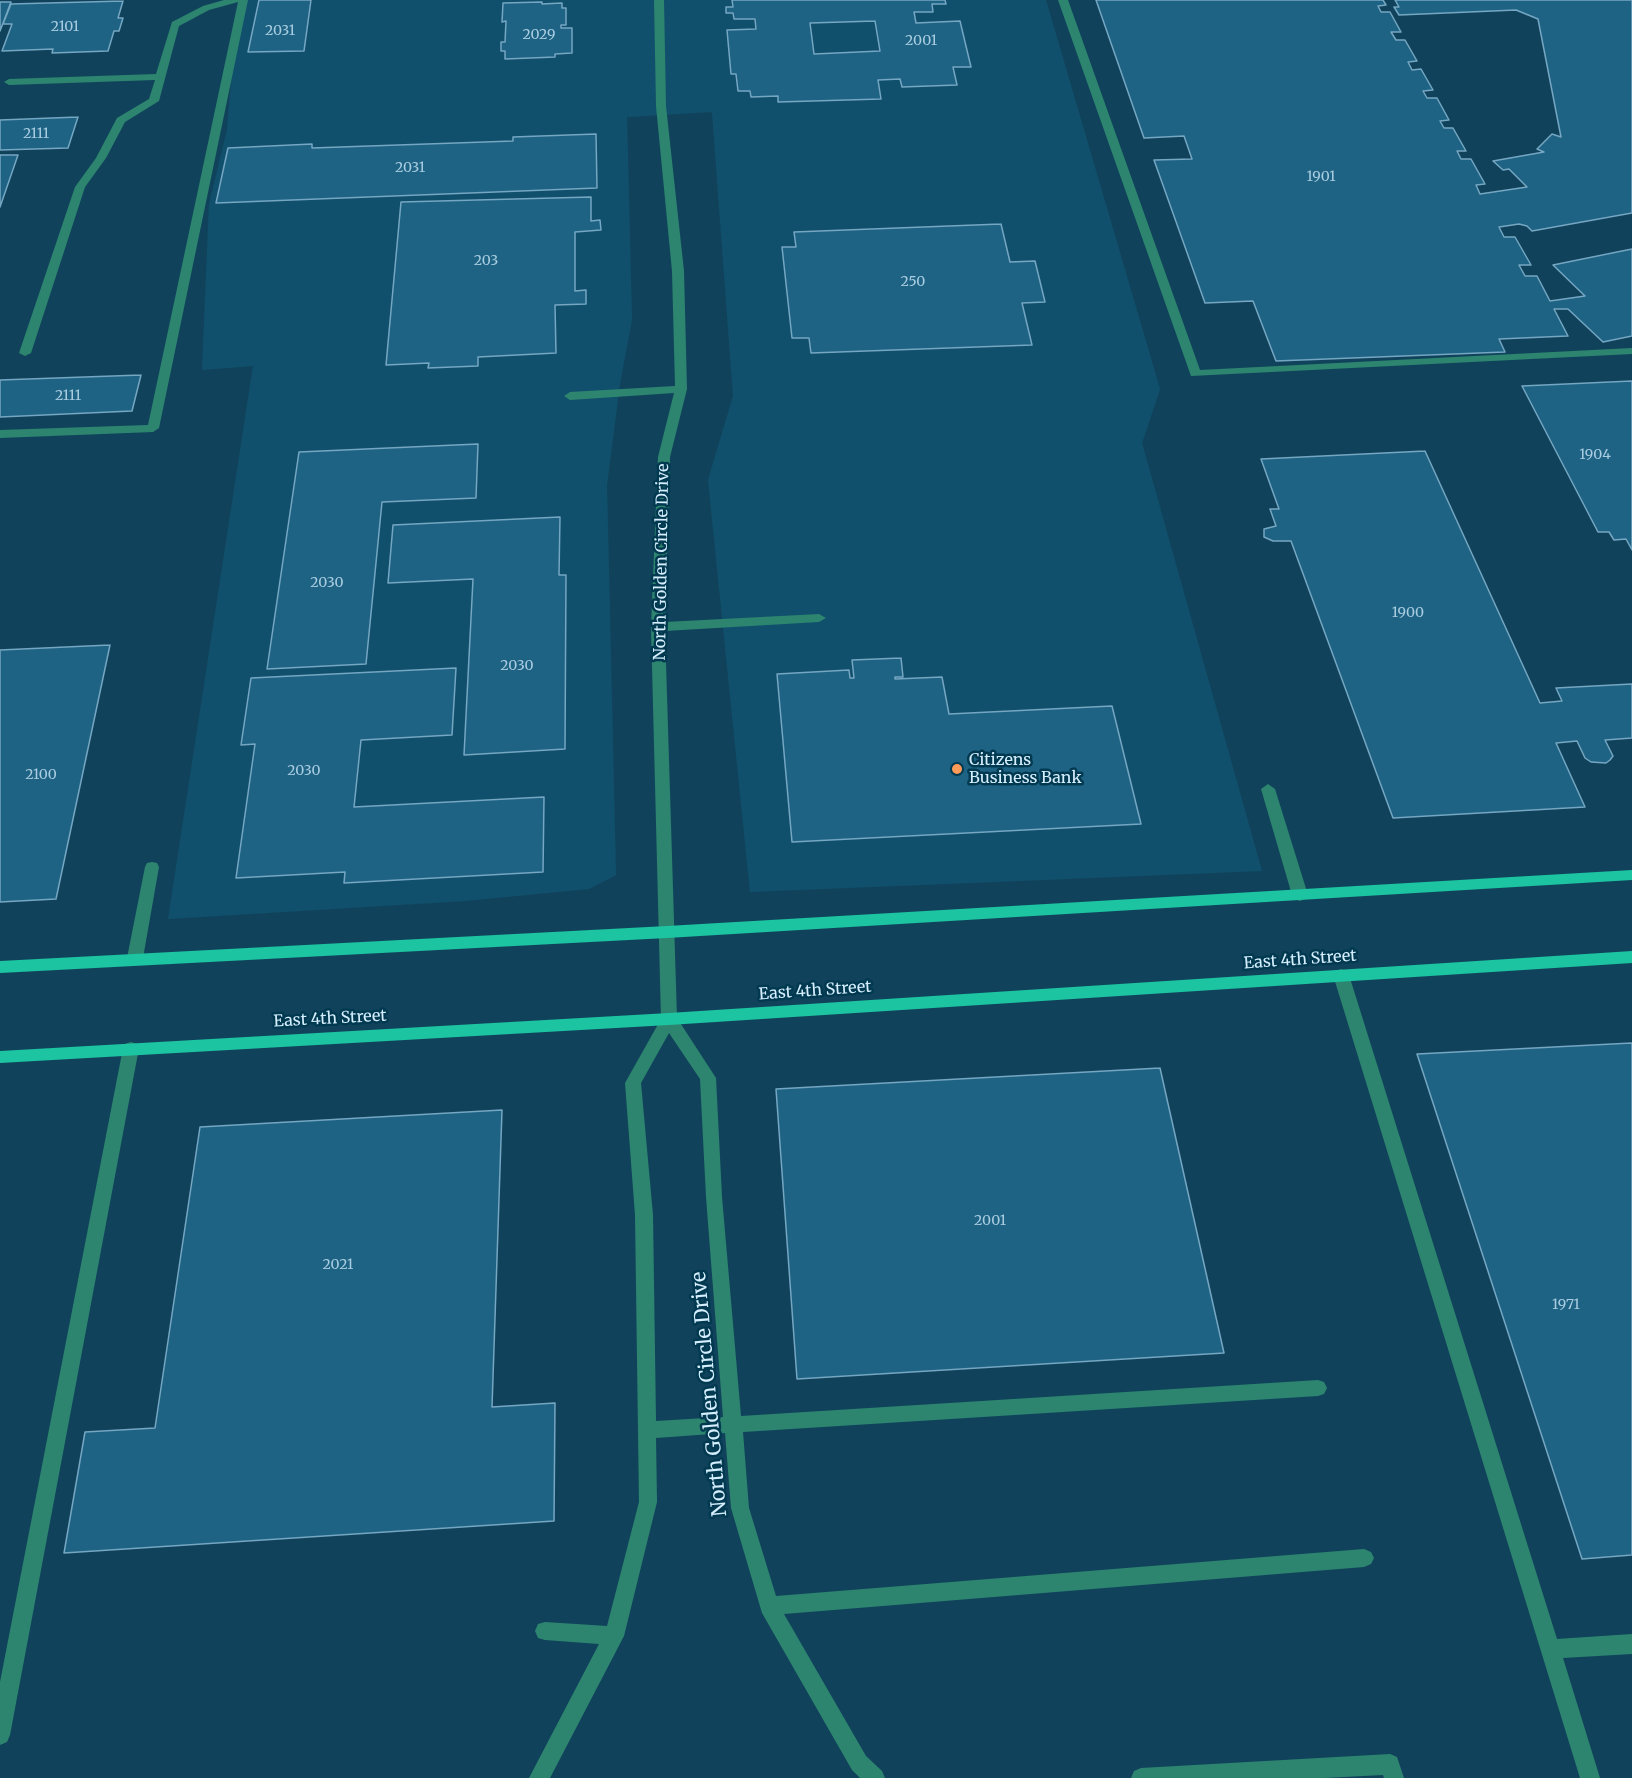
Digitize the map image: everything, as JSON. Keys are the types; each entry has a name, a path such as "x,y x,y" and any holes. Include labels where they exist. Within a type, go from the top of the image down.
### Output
{"main road":[{"path":"0,967 135,958 667,932 1632,875"},
{"name":"East 4th Street","path":"0,1057 669,1019 1632,957"}],"street":[{"path":"25,354 80,187 101,158 121,120 154,101 175,24 206,8 235,0"},
{"path":"0,434 153,428 243,0"},
{"name":"North Golden Circle Drive","path":"659,0 662,106 678,271 681,389 664,456 658,627 669,1019 708,1078 714,1197 740,1508 770,1606 860,1763 875,1778"},
{"path":"1063,0 1195,374 1632,351"},
{"path":"9,82 161,77"},
{"path":"570,396 681,389"},
{"path":"658,627 819,618"},
{"path":"1268,789 1300,895"},
{"path":"135,958 152,867"},
{"path":"1341,975 1590,1778"},
{"path":"539,1778 614,1636 648,1502 644,1215 633,1083 669,1019"},
{"path":"0,1736 131,1048"},
{"path":"647,1430 1318,1388"},
{"path":"770,1606 1364,1558"},
{"path":"545,1631 614,1636"},
{"path":"1550,1649 1632,1644"},
{"path":"1141,1778 1390,1764 1394,1778"}],"shaded area":[{"path":"238,0 1046,0 1160,389 1142,443 1262,871 750,892 708,480 733,396 712,112 627,117 632,320 620,384 607,485 616,875 589,889 465,901 168,919 253,366 202,370 209,204 227,130"}],"building":[{"path":"259,0 311,0 304,51 248,52"},
{"path":"732,0 945,0 946,4 932,4 933,12 914,12 916,23 960,21 971,67 953,67 957,85 902,87 900,79 878,80 881,99 778,102 778,96 751,97 750,91 738,91 736,74 731,74 727,30 756,29 755,19 734,19 733,13 726,13 726,7 733,7","holes":["875,21 880,51 814,54 810,23"]},
{"path":"1096,0 1383,0 1386,5 1378,6 1381,12 1390,12 1401,32 1391,32 1396,40 1405,40 1417,61 1408,62 1412,70 1421,69 1433,90 1423,91 1427,98 1437,98 1449,120 1440,121 1444,128 1453,128 1466,151 1457,151 1461,159 1471,159 1485,184 1476,185 1480,194 1527,187 1509,169 1503,170 1493,161 1544,152 1537,149 1552,134 1561,137 1538,19 1516,10 1399,15 1394,7 1399,7 1395,0 1632,0 1632,213 1532,231 1527,226 1519,224 1499,227 1504,237 1515,237 1531,265 1519,265 1525,276 1537,276 1550,301 1585,296 1553,265 1632,249 1632,336 1603,342 1568,309 1554,309 1568,336 1499,339 1505,352 1276,361 1253,301 1205,303 1154,160 1192,159 1184,136 1144,138"},
{"path":"123,1 118,18 123,18 119,31 114,31 108,51 52,53 53,49 2,51 12,24 3,24 11,4"},
{"path":"0,2 11,2 0,31"},
{"path":"542,2 542,4 562,3 562,8 566,8 566,25 561,25 561,28 572,28 572,53 555,54 555,57 505,59 505,51 501,51 501,42 505,42 506,21 502,22 503,3"},
{"path":"78,117 68,148 0,150 0,120"},
{"path":"596,134 597,188 216,203 228,148 312,144 312,148 513,141 513,137"},
{"path":"0,155 18,155 0,207"},
{"path":"591,197 591,221 600,220 601,230 575,232 575,291 586,290 586,304 555,305 556,353 478,357 478,366 428,368 429,363 386,365 401,202"},
{"path":"1001,224 1010,262 1035,261 1045,302 1022,303 1032,345 811,353 809,338 792,338 782,247 796,247 794,232"},
{"path":"141,375 132,411 0,417 0,380"},
{"path":"1632,381 1632,550 1626,539 1614,540 1609,532 1598,532 1522,386"},
{"path":"478,444 476,498 382,502 366,664 267,669 299,452"},
{"path":"1425,451 1540,703 1562,701 1556,688 1632,684 1632,738 1605,740 1613,756 1610,760 1606,763 1591,762 1585,758 1577,741 1556,743 1585,807 1393,818 1291,541 1273,541 1264,537 1264,529 1276,526 1270,509 1279,509 1261,459"},
{"path":"560,517 559,575 566,575 565,749 464,755 473,579 388,583 393,525"},
{"path":"110,645 56,899 0,902 0,650"},
{"name":"Citizens Business Bank","path":"901,658 903,677 895,677 895,679 942,677 949,714 1112,706 1141,824 792,842 777,674 849,670 850,678 854,678 852,660"},
{"path":"456,668 452,735 361,740 354,807 544,797 543,872 344,883 345,872 236,878 255,744 241,745 251,678"},
{"path":"1632,1043 1632,1555 1582,1559 1417,1054"},
{"path":"1160,1068 1224,1353 797,1379 776,1089"},
{"path":"502,1110 492,1407 555,1403 554,1521 64,1553 85,1432 155,1428 200,1127"}],"place":[{"name":"Citizens Business Bank","path":"957,769"}]}
